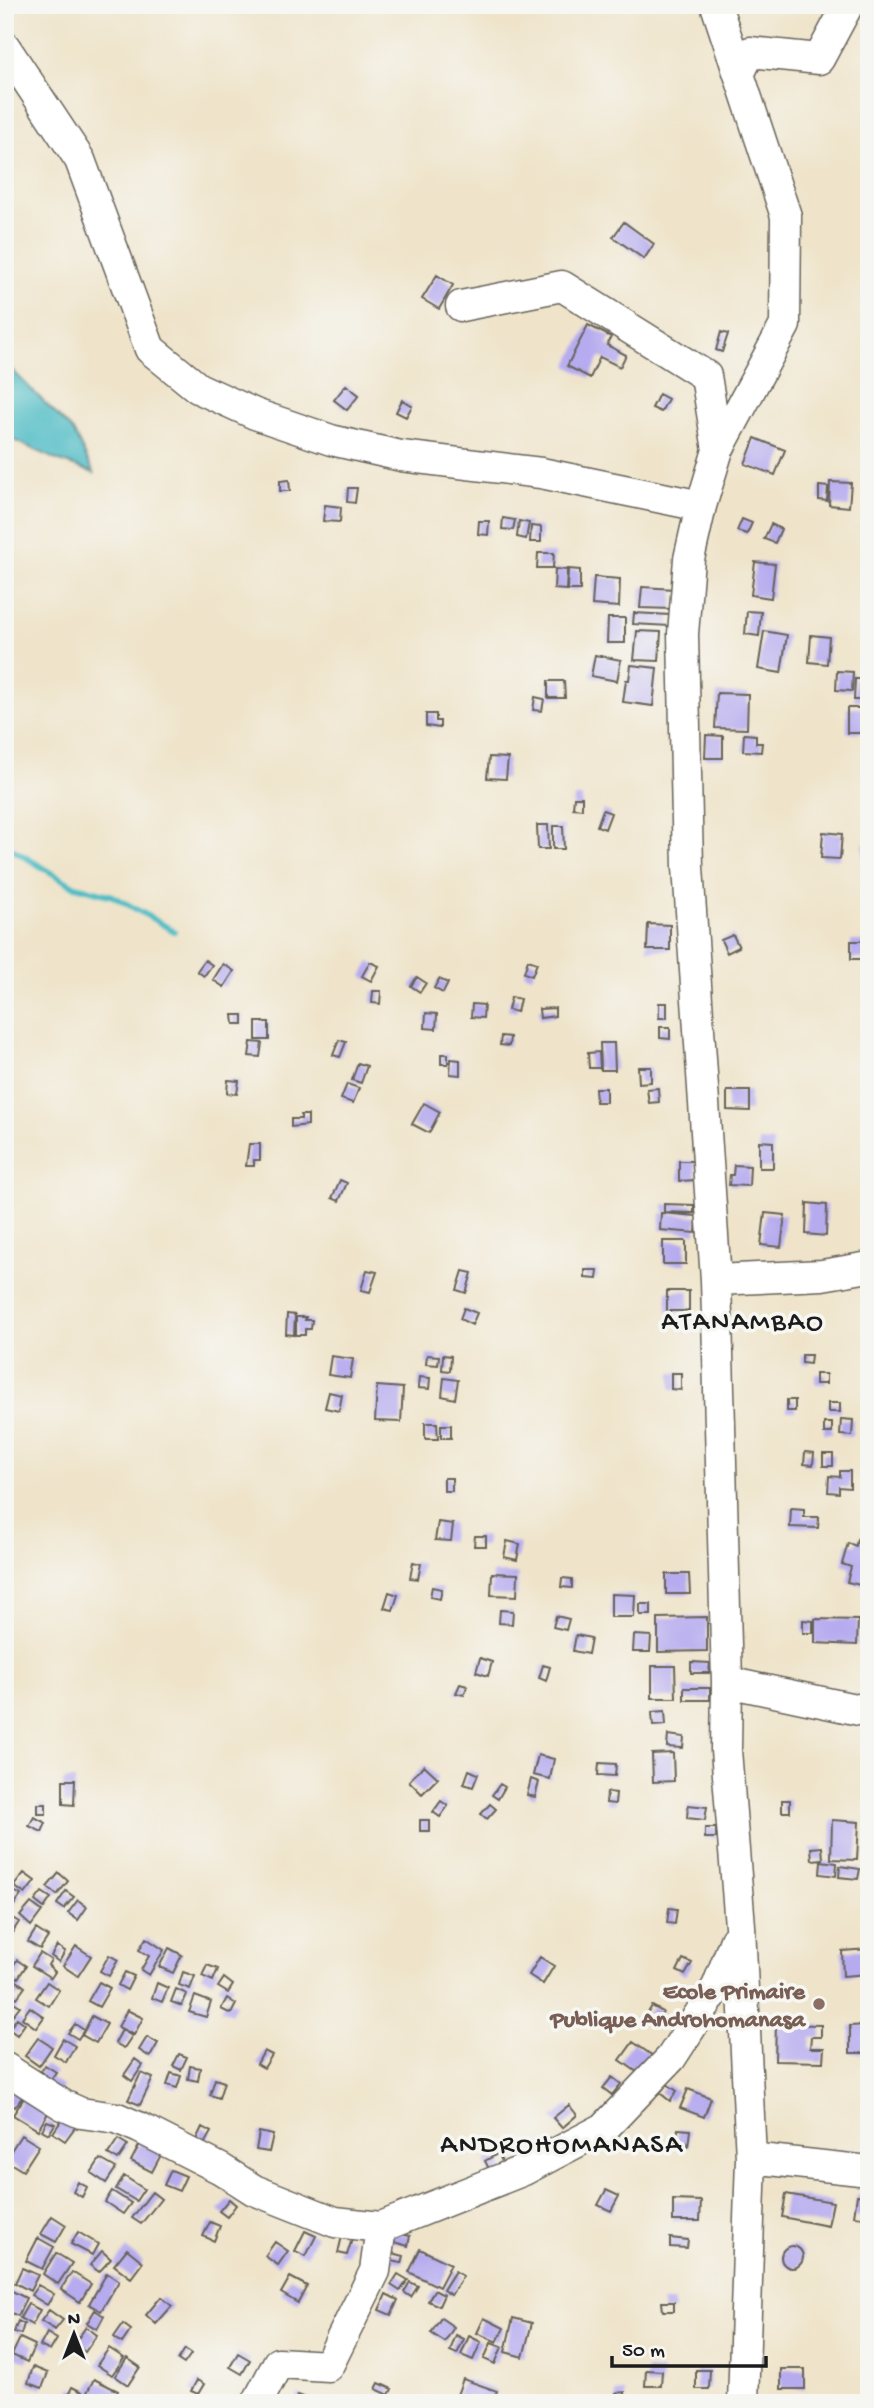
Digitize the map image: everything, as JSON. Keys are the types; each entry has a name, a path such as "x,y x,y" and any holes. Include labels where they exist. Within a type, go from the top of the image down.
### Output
{"street":[{"path":"716,5 786,216 785,325 718,450 689,559 683,634 688,867 716,1280 727,1682 726,1750 740,1926 751,2158 743,2403"},
{"path":"739,74 750,52 819,60 848,5"},
{"path":"5,47 79,160 150,349 198,388 255,414 331,440 401,456 541,473 701,506"},
{"path":"461,306 562,286 706,376 718,450"},
{"path":"716,1280 822,1275 869,1267"},
{"path":"727,1682 869,1712"},
{"path":"5,2068 64,2105 81,2113 117,2119 141,2128 221,2169 254,2190 335,2222 381,2227 524,2170 604,2128 671,2059 717,1987 740,1926"},
{"path":"751,2158 869,2171"},
{"path":"257,2403 278,2363 328,2366 375,2271 381,2227"}],"water":[{"path":"5,363 73,431 94,473 57,460 5,436"}],"building":[{"path":"624,222 654,244 644,259 613,237"},
{"path":"437,275 453,285 439,309 422,299"},
{"path":"588,325 611,337 607,345 626,355 620,367 600,357 590,378 567,366"},
{"path":"721,332 728,334 722,352 716,350"},
{"path":"346,385 359,395 347,410 334,400"},
{"path":"659,394 668,399 661,412 652,408"},
{"path":"402,400 412,406 406,417 396,412"},
{"path":"755,438 785,450 775,475 745,464"},
{"path":"289,480 290,491 280,491 280,481"},
{"path":"830,482 851,483 849,507 829,505"},
{"path":"819,486 828,487 827,501 819,500"},
{"path":"348,488 357,488 355,503 347,502"},
{"path":"325,505 341,507 340,522 323,521"},
{"path":"503,518 515,520 513,530 502,529"},
{"path":"742,519 752,523 747,534 737,531"},
{"path":"479,521 489,521 488,535 478,534"},
{"path":"519,521 529,523 526,539 517,537"},
{"path":"771,524 781,529 775,543 764,539"},
{"path":"531,526 541,527 541,542 530,542"},
{"path":"538,553 554,553 553,568 537,568"},
{"path":"755,562 775,564 771,598 751,595"},
{"path":"555,569 567,570 566,590 554,589"},
{"path":"568,569 580,570 580,590 567,590"},
{"path":"594,577 620,579 619,607 592,605"},
{"path":"642,587 674,589 673,609 640,608"},
{"path":"747,611 761,612 759,636 745,634"},
{"path":"634,613 670,615 670,626 633,624"},
{"path":"608,618 625,618 625,643 607,643"},
{"path":"637,631 661,632 659,661 634,660"},
{"path":"764,631 787,635 781,673 758,669"},
{"path":"811,635 829,637 827,664 809,662"},
{"path":"595,655 621,660 617,681 591,676"},
{"path":"631,665 657,668 653,706 623,702"},
{"path":"837,671 853,672 852,691 836,690"},
{"path":"855,679 866,679 865,700 854,700"},
{"path":"548,681 564,681 565,698 548,698"},
{"path":"717,693 748,694 747,729 715,728"},
{"path":"535,697 544,699 542,711 533,710"},
{"path":"847,708 866,708 866,733 847,733"},
{"path":"426,714 436,714 440,728 426,726"},
{"path":"744,734 756,735 756,743 762,743 761,752 743,751"},
{"path":"706,735 723,736 723,758 705,758"},
{"path":"489,757 508,758 506,779 487,778"},
{"path":"574,797 582,797 582,809 573,808"},
{"path":"603,810 611,813 605,829 597,826"},
{"path":"537,825 548,825 549,849 538,849"},
{"path":"553,826 563,826 564,849 553,849"},
{"path":"823,832 842,834 840,859 821,858"},
{"path":"869,843 869,863 864,863 863,844"},
{"path":"862,866 869,866 869,878 862,878"},
{"path":"648,924 670,925 670,950 647,950"},
{"path":"733,935 739,947 727,953 721,940"},
{"path":"851,941 866,941 866,959 851,959"},
{"path":"205,960 212,965 204,976 197,971"},
{"path":"528,960 537,963 532,976 524,973"},
{"path":"370,962 379,966 371,981 362,976"},
{"path":"223,964 234,971 224,987 213,980"},
{"path":"417,977 426,983 420,992 411,986"},
{"path":"439,979 448,983 443,993 434,988"},
{"path":"373,991 381,991 380,1004 372,1003"},
{"path":"511,997 520,999 517,1012 508,1010"},
{"path":"659,1003 667,1003 667,1018 659,1018"},
{"path":"472,1004 484,1005 483,1018 471,1017"},
{"path":"555,1008 555,1016 540,1018 539,1009"},
{"path":"426,1013 437,1014 436,1029 425,1028"},
{"path":"233,1015 243,1015 243,1024 234,1024"},
{"path":"256,1022 269,1022 269,1040 256,1040"},
{"path":"660,1027 670,1027 670,1039 660,1038"},
{"path":"501,1036 510,1037 509,1046 500,1045"},
{"path":"339,1040 346,1042 340,1057 333,1055"},
{"path":"251,1042 262,1043 260,1057 249,1056"},
{"path":"600,1043 614,1043 615,1070 601,1070"},
{"path":"599,1052 600,1068 589,1068 588,1053"},
{"path":"441,1054 448,1054 448,1064 441,1064"},
{"path":"451,1059 460,1060 460,1075 450,1074"},
{"path":"358,1063 367,1066 361,1083 352,1080"},
{"path":"638,1067 651,1067 651,1082 639,1083"},
{"path":"228,1080 239,1081 237,1094 227,1093"},
{"path":"347,1084 359,1088 353,1103 341,1099"},
{"path":"595,1088 606,1088 606,1102 596,1102"},
{"path":"658,1088 659,1102 649,1103 647,1089"},
{"path":"727,1091 750,1091 750,1111 727,1110"},
{"path":"424,1103 440,1112 429,1133 412,1124"},
{"path":"301,1115 308,1115 308,1125 291,1127 291,1119 301,1119"},
{"path":"759,1141 773,1142 773,1168 759,1168"},
{"path":"249,1144 260,1144 260,1160 254,1160 254,1166 246,1166"},
{"path":"679,1161 695,1161 696,1180 679,1181"},
{"path":"734,1165 750,1166 749,1186 729,1185"},
{"path":"340,1180 347,1183 339,1201 332,1198"},
{"path":"807,1203 827,1205 826,1236 806,1234"},
{"path":"664,1204 694,1205 694,1213 664,1212"},
{"path":"661,1213 697,1216 696,1233 660,1230"},
{"path":"765,1213 785,1215 781,1247 761,1245"},
{"path":"663,1241 686,1241 686,1264 663,1264"},
{"path":"367,1270 377,1272 370,1292 361,1290"},
{"path":"585,1270 598,1270 597,1279 585,1278"},
{"path":"463,1271 472,1273 466,1293 457,1290"},
{"path":"667,1291 689,1291 689,1311 667,1311"},
{"path":"464,1308 477,1313 472,1325 460,1319"},
{"path":"287,1314 295,1315 294,1335 286,1334"},
{"path":"296,1317 312,1320 311,1329 305,1329 305,1335 296,1335"},
{"path":"427,1355 439,1356 438,1365 426,1364"},
{"path":"443,1355 451,1356 450,1371 442,1370"},
{"path":"802,1355 811,1355 810,1364 802,1363"},
{"path":"331,1356 353,1359 350,1378 328,1375"},
{"path":"671,1373 681,1373 681,1390 671,1389"},
{"path":"815,1374 826,1374 826,1384 815,1384"},
{"path":"419,1377 430,1378 429,1389 418,1388"},
{"path":"444,1378 458,1380 455,1399 442,1396"},
{"path":"377,1386 403,1388 401,1422 375,1421"},
{"path":"329,1392 342,1395 339,1411 325,1408"},
{"path":"787,1400 795,1400 795,1411 787,1411"},
{"path":"828,1403 840,1403 840,1412 828,1412"},
{"path":"841,1419 853,1420 852,1436 840,1435"},
{"path":"425,1423 437,1423 438,1439 425,1439"},
{"path":"824,1423 832,1423 832,1433 824,1433"},
{"path":"441,1425 451,1425 451,1438 441,1438"},
{"path":"805,1452 814,1453 813,1465 804,1464"},
{"path":"823,1454 833,1454 833,1466 823,1466"},
{"path":"840,1471 850,1471 850,1488 839,1487 839,1493 828,1492 829,1476 840,1477"},
{"path":"444,1478 452,1478 452,1491 444,1491"},
{"path":"791,1508 804,1509 804,1517 819,1517 818,1528 790,1527"},
{"path":"438,1522 453,1524 451,1541 435,1540"},
{"path":"475,1536 486,1536 486,1546 474,1546"},
{"path":"857,1539 869,1542 869,1587 847,1582 851,1567 842,1564 848,1543 856,1546"},
{"path":"507,1541 520,1544 517,1560 504,1557"},
{"path":"413,1562 421,1564 418,1579 410,1578"},
{"path":"492,1573 518,1574 517,1596 491,1595"},
{"path":"666,1574 689,1574 690,1594 666,1594"},
{"path":"562,1578 572,1579 572,1588 561,1587"},
{"path":"432,1587 442,1589 440,1599 430,1597"},
{"path":"389,1592 398,1595 393,1610 384,1608"},
{"path":"611,1594 635,1595 634,1617 611,1617"},
{"path":"640,1604 651,1604 651,1615 640,1615"},
{"path":"500,1610 513,1611 512,1624 499,1623"},
{"path":"556,1616 569,1619 566,1630 553,1627"},
{"path":"707,1617 707,1651 658,1652 658,1618"},
{"path":"815,1619 858,1620 857,1645 815,1643"},
{"path":"803,1620 813,1621 813,1633 803,1633"},
{"path":"576,1635 591,1638 588,1654 573,1651"},
{"path":"634,1635 651,1636 650,1652 633,1652"},
{"path":"480,1658 492,1662 488,1676 476,1672"},
{"path":"691,1662 710,1663 709,1673 691,1673"},
{"path":"543,1665 550,1667 546,1681 539,1678"},
{"path":"652,1666 675,1666 676,1698 652,1698"},
{"path":"460,1684 467,1686 464,1695 456,1693"},
{"path":"684,1688 710,1688 710,1700 684,1700"},
{"path":"665,1711 666,1725 653,1726 652,1712"},
{"path":"668,1735 684,1737 683,1748 667,1747"},
{"path":"673,1753 674,1781 653,1782 652,1754"},
{"path":"538,1755 554,1759 550,1779 533,1775"},
{"path":"599,1763 616,1764 615,1776 598,1775"},
{"path":"424,1765 438,1778 422,1794 409,1781"},
{"path":"469,1770 478,1774 473,1787 464,1784"},
{"path":"531,1779 539,1782 535,1797 527,1795"},
{"path":"63,1780 75,1780 74,1805 63,1804"},
{"path":"500,1784 505,1787 498,1799 492,1795"},
{"path":"607,1792 616,1793 615,1804 606,1803"},
{"path":"782,1800 790,1800 790,1812 782,1812"},
{"path":"441,1801 448,1806 440,1817 433,1812"},
{"path":"38,1804 46,1804 46,1814 38,1814"},
{"path":"490,1804 496,1809 487,1819 481,1814"},
{"path":"688,1805 707,1807 705,1820 687,1818"},
{"path":"34,1817 46,1823 42,1832 29,1826"},
{"path":"420,1820 429,1820 429,1831 420,1831"},
{"path":"832,1820 859,1822 857,1860 831,1859"},
{"path":"705,1828 716,1828 716,1838 705,1838"},
{"path":"822,1847 823,1859 812,1860 811,1848"},
{"path":"821,1861 837,1863 836,1876 820,1874"},
{"path":"840,1866 860,1869 858,1879 839,1877"},
{"path":"24,1873 35,1881 25,1894 14,1886"},
{"path":"59,1873 68,1881 57,1895 47,1887"},
{"path":"12,1890 21,1895 12,1908 5,1901"},
{"path":"66,1891 74,1897 64,1909 57,1904"},
{"path":"42,1892 51,1898 44,1908 35,1901"},
{"path":"78,1900 87,1907 78,1920 68,1913"},
{"path":"31,1903 42,1911 31,1926 20,1916"},
{"path":"669,1908 677,1909 675,1924 667,1923"},
{"path":"6,1914 19,1922 10,1936 5,1933"},
{"path":"36,1929 48,1937 40,1949 28,1942"},
{"path":"146,1938 164,1950 149,1975 141,1970 149,1956 139,1950"},
{"path":"57,1946 65,1951 59,1962 51,1956"},
{"path":"76,1946 91,1956 78,1976 63,1966"},
{"path":"169,1948 182,1955 173,1973 159,1967"},
{"path":"869,1949 869,1974 843,1976 842,1951"},
{"path":"40,1953 51,1960 48,1965 55,1972 51,1978 32,1966"},
{"path":"109,1955 118,1960 109,1976 100,1971"},
{"path":"540,1957 554,1966 543,1984 529,1975"},
{"path":"683,1959 692,1963 685,1975 677,1971"},
{"path":"17,1960 26,1966 18,1978 9,1972"},
{"path":"207,1965 218,1969 213,1981 202,1976"},
{"path":"5,1972 25,1987 17,1998 5,1990"},
{"path":"125,1972 134,1976 127,1990 118,1985"},
{"path":"183,1972 195,1976 190,1989 179,1985"},
{"path":"224,1978 233,1985 228,1993 218,1987"},
{"path":"47,1982 59,1990 49,2006 36,1998"},
{"path":"99,1982 110,1988 99,2007 88,2001"},
{"path":"157,1983 168,1988 162,2002 152,1998"},
{"path":"176,1989 187,1994 182,2006 171,2002"},
{"path":"195,1996 211,2002 206,2017 189,2012"},
{"path":"227,1998 236,2004 231,2014 221,2009"},
{"path":"12,2001 20,2006 12,2016 5,2011"},
{"path":"652,2006 663,2012 654,2027 643,2021"},
{"path":"30,2007 44,2017 36,2028 22,2018"},
{"path":"127,2010 143,2018 134,2035 118,2027"},
{"path":"92,2016 107,2024 96,2043 82,2035"},
{"path":"17,2018 25,2024 17,2035 9,2029"},
{"path":"75,2024 84,2030 78,2039 68,2033"},
{"path":"776,2024 821,2025 821,2037 811,2037 810,2048 824,2048 823,2062 775,2061"},
{"path":"869,2025 869,2053 850,2053 850,2026"},
{"path":"122,2030 132,2036 124,2048 115,2043"},
{"path":"147,2037 158,2043 150,2057 139,2050"},
{"path":"38,2038 52,2047 39,2066 25,2056"},
{"path":"63,2039 75,2046 66,2062 54,2055"},
{"path":"633,2042 653,2056 640,2074 620,2060"},
{"path":"264,2051 272,2055 264,2068 257,2064"},
{"path":"179,2054 187,2057 181,2070 173,2066"},
{"path":"135,2059 143,2065 132,2081 124,2075"},
{"path":"45,2065 56,2072 51,2079 63,2087 58,2095 34,2081"},
{"path":"190,2066 200,2068 198,2081 188,2079"},
{"path":"141,2073 153,2078 140,2105 128,2100"},
{"path":"171,2073 181,2076 177,2088 167,2085"},
{"path":"612,2077 621,2084 612,2095 603,2088"},
{"path":"215,2079 224,2082 219,2098 210,2095"},
{"path":"667,2084 677,2091 670,2101 660,2093"},
{"path":"13,2089 23,2096 15,2107 6,2101"},
{"path":"688,2089 711,2098 704,2117 680,2108"},
{"path":"27,2093 51,2108 38,2130 13,2115"},
{"path":"569,2105 577,2115 562,2128 553,2118"},
{"path":"63,2118 76,2126 65,2141 53,2133"},
{"path":"47,2121 55,2124 49,2134 42,2130"},
{"path":"202,2127 211,2132 203,2146 195,2142"},
{"path":"678,2129 690,2130 688,2147 676,2146"},
{"path":"259,2132 273,2135 269,2152 256,2150"},
{"path":"21,2135 39,2146 23,2171 5,2160"},
{"path":"118,2139 128,2145 118,2160 108,2154"},
{"path":"142,2140 163,2151 152,2172 131,2161"},
{"path":"499,2153 504,2169 492,2175 485,2161"},
{"path":"100,2159 116,2168 106,2183 91,2173"},
{"path":"171,2170 186,2176 179,2191 164,2185"},
{"path":"124,2176 144,2189 136,2201 116,2189"},
{"path":"78,2182 87,2187 82,2197 73,2192"},
{"path":"606,2190 619,2196 611,2211 598,2205"},
{"path":"112,2191 131,2203 123,2214 105,2202"},
{"path":"152,2192 161,2199 141,2224 132,2218"},
{"path":"786,2194 833,2202 828,2226 782,2217"},
{"path":"857,2195 869,2196 869,2218 854,2216"},
{"path":"229,2199 236,2205 227,2217 219,2211"},
{"path":"673,2200 701,2201 700,2221 673,2221"},
{"path":"52,2216 66,2225 56,2242 41,2234"},
{"path":"210,2222 220,2226 214,2241 203,2236"},
{"path":"305,2231 316,2236 306,2256 295,2251"},
{"path":"78,2232 98,2244 92,2255 71,2244"},
{"path":"392,2232 410,2236 408,2246 390,2241"},
{"path":"342,2236 352,2239 347,2255 338,2253"},
{"path":"38,2238 54,2247 42,2269 26,2261"},
{"path":"670,2238 688,2240 687,2248 670,2247"},
{"path":"275,2242 288,2251 278,2265 265,2256"},
{"path":"792,2246 800,2249 803,2257 800,2265 792,2268 784,2265 781,2257 784,2249"},
{"path":"127,2249 143,2262 131,2278 114,2265"},
{"path":"420,2249 451,2264 439,2287 409,2272"},
{"path":"102,2251 111,2259 99,2272 90,2265"},
{"path":"388,2252 404,2256 402,2263 386,2260"},
{"path":"56,2253 72,2263 58,2284 43,2274"},
{"path":"22,2268 38,2275 30,2291 15,2283"},
{"path":"455,2271 463,2276 451,2295 443,2290"},
{"path":"72,2272 91,2284 80,2302 61,2289"},
{"path":"107,2273 119,2281 101,2311 89,2304"},
{"path":"398,2274 408,2280 400,2291 391,2285"},
{"path":"290,2277 307,2286 298,2303 281,2293"},
{"path":"410,2282 418,2286 411,2297 404,2292"},
{"path":"38,2285 54,2294 47,2305 31,2295"},
{"path":"10,2290 26,2298 18,2316 5,2310 5,2299"},
{"path":"434,2290 444,2295 439,2306 428,2301"},
{"path":"386,2294 398,2300 391,2315 379,2310"},
{"path":"161,2297 172,2306 156,2324 146,2315"},
{"path":"662,2302 674,2302 674,2311 663,2311"},
{"path":"28,2304 40,2310 32,2325 20,2318"},
{"path":"49,2310 63,2320 55,2330 41,2321"},
{"path":"95,2310 104,2316 97,2329 87,2323"},
{"path":"441,2318 454,2327 445,2342 431,2333"},
{"path":"484,2318 504,2328 497,2342 477,2333"},
{"path":"513,2318 532,2323 523,2357 505,2352"},
{"path":"18,2321 24,2324 21,2334 14,2332"},
{"path":"123,2324 131,2330 122,2343 114,2337"},
{"path":"86,2327 97,2335 85,2352 74,2344"},
{"path":"47,2333 57,2339 50,2351 40,2346"},
{"path":"456,2335 464,2339 457,2354 450,2351"},
{"path":"469,2336 481,2342 473,2360 461,2355"},
{"path":"20,2338 35,2345 27,2362 12,2355"},
{"path":"491,2343 502,2347 495,2364 484,2359"},
{"path":"109,2348 124,2358 112,2375 97,2365"},
{"path":"185,2349 191,2354 184,2364 178,2360"},
{"path":"238,2353 250,2360 242,2374 230,2367"},
{"path":"127,2358 140,2367 128,2385 115,2376"},
{"path":"33,2367 48,2373 42,2388 28,2383"},
{"path":"781,2369 805,2369 805,2389 781,2389"},
{"path":"646,2370 662,2371 661,2386 645,2386"},
{"path":"696,2370 710,2370 709,2389 696,2389"},
{"path":"94,2379 118,2391 111,2403 93,2403 84,2398"},
{"path":"463,2379 497,2391 492,2403 454,2403"},
{"path":"197,2380 204,2384 198,2394 191,2391"},
{"path":"379,2383 392,2389 389,2395 376,2389"},
{"path":"72,2387 82,2392 77,2402 67,2397"},
{"path":"625,2392 625,2403 616,2403 616,2393"},
{"path":"298,2395 311,2400 310,2403 295,2403"}],"waterway":[{"path":"5,845 72,885 113,896 174,931"}],"place":[{"name":"Ecole Primaire Publique Androhomanasa","path":"819,2004"}],"district":[{"name":"ATANAMBAO","path":"743,1319"},
{"name":"ANDROHOMANASA","path":"562,2142"}]}
